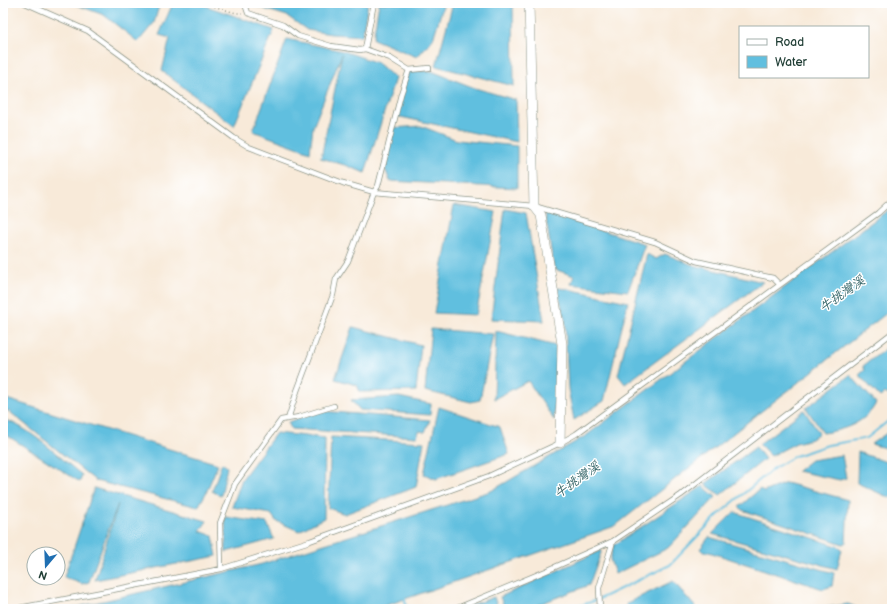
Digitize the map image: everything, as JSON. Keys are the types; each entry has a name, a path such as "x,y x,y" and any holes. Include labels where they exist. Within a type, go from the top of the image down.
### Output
{"street":[{"path":"529,3 534,206 541,215 562,344 560,443"}],"lane":[{"path":"25,3 88,31 234,138 249,147 343,183 374,192 534,206 655,242 696,261 773,278 779,284"},
{"path":"247,3 246,7 248,13 283,25 298,36 331,46 360,50 365,49 390,58 409,70 429,68"},
{"path":"365,49 374,3"},
{"path":"288,419 333,295 336,279 348,261 374,192 378,186 401,94 409,70"},
{"path":"14,609 221,569 310,541 489,476 560,443 576,434 878,213 892,200"},
{"path":"455,609 613,541 681,495 892,334"},
{"path":"221,569 220,523 235,484 281,420 334,406"},
{"path":"600,608 599,588 613,541"}],"path":[{"path":"203,3 236,13 248,13"}],"water":[{"path":"71,3 160,3 154,23 138,42 104,15"},
{"path":"173,3 198,3 274,30 234,126 162,71 170,38 159,35"},
{"path":"251,3 368,3 362,36 331,34 307,30 287,16 251,5"},
{"path":"379,3 444,3 433,39 417,57 373,39"},
{"path":"453,3 513,3 514,86 436,66"},
{"path":"287,39 343,51 378,63 395,78 365,173 321,158 342,54 313,127 310,152 253,131"},
{"path":"408,71 431,71 475,88 516,100 517,142 396,116"},
{"path":"421,126 457,140 517,146 517,188 390,181 385,169 393,128"},
{"path":"454,205 496,212 476,315 434,313"},
{"name":"牛挑灣溪","path":"892,207 892,309 615,526 376,609 69,609 262,564 491,491 587,435"},
{"path":"505,209 526,213 544,321 491,319"},
{"path":"545,212 645,244 628,291 571,284 574,276 554,269"},
{"path":"647,254 656,259 665,254 693,265 763,282 625,384 618,375"},
{"path":"557,288 628,302 604,401 574,420 568,389 565,319"},
{"path":"353,327 421,345 416,391 360,392 357,385 335,379"},
{"path":"431,329 493,334 480,400 471,402 425,391"},
{"path":"496,331 556,346 554,420 528,381 494,399"},
{"path":"892,344 892,397 885,393 880,397 859,375 865,370 863,366"},
{"path":"850,375 876,403 866,416 854,424 839,430 823,433 806,408"},
{"path":"399,397 431,404 430,415 360,410 351,400"},
{"path":"3,398 218,464 206,493 198,507 96,481 10,412 3,410"},
{"path":"439,407 500,427 509,454 436,479 424,474"},
{"path":"804,410 819,433 811,439 796,443 771,456 759,444"},
{"path":"321,411 430,420 425,432 419,431 417,437 291,429 288,422"},
{"path":"3,419 24,429 34,436 82,475 80,482 8,436 3,435"},
{"path":"276,433 325,438 324,518 299,531 276,521 271,514 232,507 242,479"},
{"path":"887,433 892,434 892,450 871,444"},
{"path":"331,437 424,442 416,487 345,514 328,508"},
{"path":"756,447 765,459 720,495 705,484"},
{"path":"858,452 892,464 892,494 890,498 857,483"},
{"path":"842,455 846,478 840,480 797,471 811,460"},
{"path":"222,463 227,467 221,496 212,491"},
{"path":"786,483 848,500 846,542 843,544 742,510 739,507 760,489 763,492"},
{"path":"703,486 716,497 668,548 615,574 610,559 614,545"},
{"path":"94,488 207,521 200,531 213,536 217,556 95,580 118,504 89,582 82,584 66,578 66,571"},
{"path":"734,512 840,547 842,549 837,569 712,534"},
{"path":"225,517 267,523 274,539 226,552"},
{"path":"709,537 834,573 832,586 823,589 709,552 704,552 700,549"},
{"path":"602,550 589,585 527,609 505,609 500,597"},
{"path":"673,581 697,609 625,609 627,603"},
{"path":"494,597 498,609 461,609"},
{"path":"848,604 860,609 816,609"}],"waterway":[{"path":"570,609 597,600 670,565 718,515 774,468 795,456 828,445 867,438 892,418"},
{"path":"404,596 407,609"}]}
